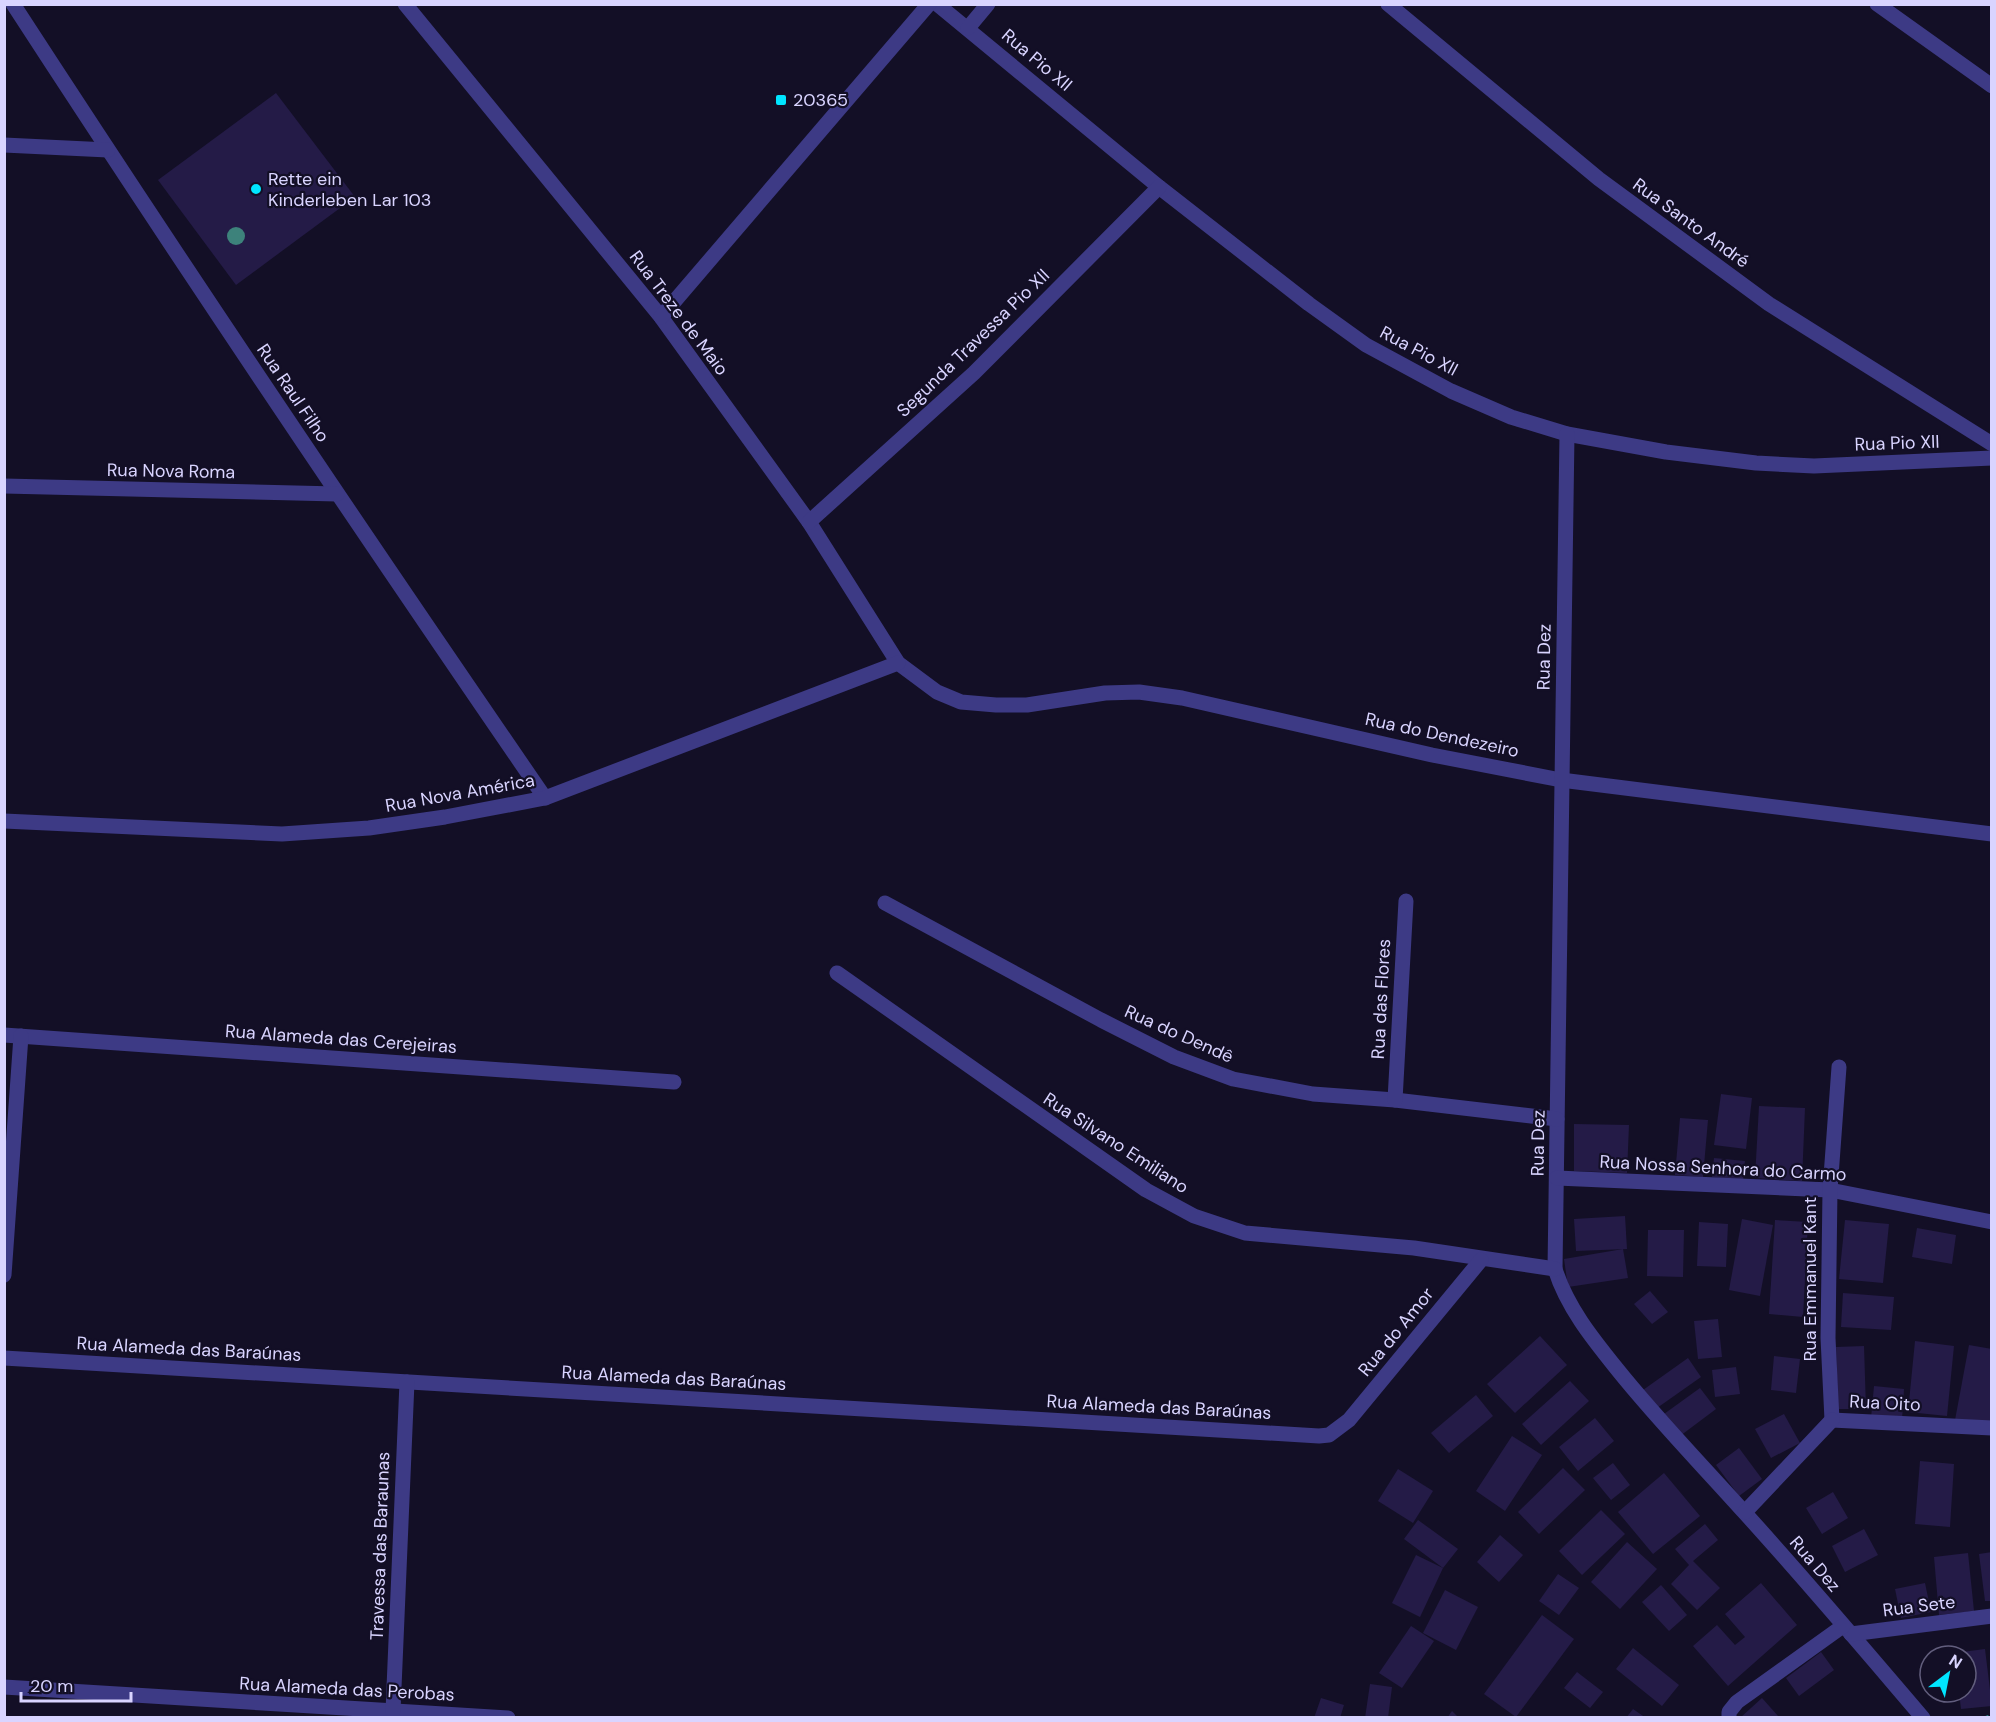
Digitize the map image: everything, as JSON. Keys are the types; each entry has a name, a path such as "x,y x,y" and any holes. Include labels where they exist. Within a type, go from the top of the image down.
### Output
{"street":[{"name":"Rua Raul Filho","path":"14,4 337,495 545,798"},
{"name":"Rua Treze de Maio","path":"405,4 661,317 809,522 898,663"},
{"path":"661,317 929,4"},
{"name":"Rua Pio XII","path":"937,4 1159,187 1309,304 1366,345 1451,391 1511,417 1567,434 1666,452 1756,463 1814,466 1992,459"},
{"path":"968,28 988,4"},
{"name":"Rua Santo André","path":"1388,4 1599,179 1768,304 1992,444"},
{"path":"1877,4 1992,86"},
{"path":"4,145 108,150"},
{"name":"Segunda Travessa Pio XII","path":"809,522 974,373 1159,187"},
{"name":"Rua Dez","path":"1567,434 1555,1269 1567,1300 1601,1349 1646,1405 1744,1512 1923,1718"},
{"name":"Rua Nova Roma","path":"4,486 337,495"},
{"name":"Rua do Dendezeiro","path":"898,663 937,692 961,702 1027,705 1105,693 1139,692 1202,702 1432,754 1561,780 1992,834"},
{"name":"Rua Nova América","path":"4,821 282,834 369,828 445,817 545,798 898,663"},
{"name":"Rua das Flores","path":"1395,1100 1406,901"},
{"name":"Rua do Dendê","path":"885,903 1174,1057 1233,1079 1313,1094 1395,1100 1557,1119"},
{"name":"Rua Silvano Emiliano","path":"837,973 1146,1190 1194,1216 1245,1233 1414,1248 1481,1260 1555,1269"},
{"name":"Rua Alameda das Cerejeiras","path":"4,1035 674,1082"},
{"path":"4,1275 21,1036"},
{"name":"Rua Emmanuel Kant","path":"1832,1420 1828,1338 1830,1190 1839,1067"},
{"name":"Rua Nossa Senhora do Carmo","path":"1557,1178 1830,1190 1992,1222"},
{"name":"Rua do Amor","path":"1339,1429 1349,1420 1481,1260"},
{"name":"Rua Alameda das Baraúnas","path":"4,1358 1319,1436 1329,1435 1339,1429"},
{"name":"Travessa das Baraunas","path":"393,1711 407,1382"},
{"name":"Rua Oito","path":"1744,1512 1832,1420 1992,1428"},
{"name":"Rua Sete","path":"1847,1630 1992,1616"},
{"path":"1729,1718 1729,1713 1737,1702 1847,1630"},
{"name":"Rua Alameda das Perobas","path":"4,1687 508,1718"}],"path":[{"path":"1986,1718 1992,1716"}],"building":[{"name":"Rette ein Kinderleben Lar 103","path":"276,93 355,197 236,285 158,180"},
{"path":"1721,1094 1752,1098 1746,1149 1714,1145"},
{"path":"1759,1106 1805,1108 1802,1181 1755,1178"},
{"path":"1680,1118 1708,1120 1703,1177 1675,1175"},
{"path":"1574,1124 1629,1125 1627,1173 1574,1171"},
{"path":"1714,1158 1745,1161 1743,1181 1712,1177"},
{"path":"1625,1216 1627,1249 1576,1251 1574,1219"},
{"path":"1742,1219 1773,1225 1760,1296 1729,1290"},
{"path":"1775,1220 1808,1222 1803,1317 1769,1314"},
{"path":"1845,1220 1889,1224 1883,1283 1839,1279"},
{"path":"1699,1222 1728,1224 1726,1267 1697,1266"},
{"path":"1917,1228 1956,1235 1952,1264 1912,1257"},
{"path":"1648,1230 1684,1230 1683,1277 1647,1276"},
{"path":"1623,1249 1628,1278 1568,1287 1564,1259"},
{"path":"1650,1291 1668,1312 1652,1324 1634,1304"},
{"path":"1843,1293 1894,1297 1891,1330 1841,1327"},
{"path":"1718,1319 1722,1357 1698,1359 1694,1321"},
{"path":"1540,1336 1567,1365 1515,1413 1487,1384"},
{"path":"1915,1341 1954,1346 1947,1416 1908,1412"},
{"path":"1969,1345 1992,1349 1992,1428 1955,1420"},
{"path":"1864,1346 1866,1409 1838,1409 1836,1347"},
{"path":"1774,1356 1800,1359 1796,1393 1771,1390"},
{"path":"1688,1358 1701,1377 1657,1408 1643,1390"},
{"path":"1736,1367 1740,1394 1715,1397 1712,1370"},
{"path":"1570,1381 1589,1401 1541,1445 1522,1424"},
{"path":"1874,1386 1904,1389 1902,1420 1871,1418"},
{"path":"1700,1388 1716,1409 1680,1436 1664,1414"},
{"path":"1476,1395 1493,1416 1449,1453 1431,1433"},
{"path":"1784,1414 1800,1443 1771,1458 1755,1429"},
{"path":"1595,1418 1614,1441 1578,1471 1559,1447"},
{"path":"1512,1436 1542,1455 1505,1511 1476,1491"},
{"path":"1739,1448 1762,1479 1739,1496 1716,1465"},
{"path":"1920,1461 1954,1464 1950,1527 1915,1524"},
{"path":"1613,1463 1630,1485 1611,1500 1593,1478"},
{"path":"1563,1468 1585,1490 1539,1534 1518,1512"},
{"path":"1398,1469 1433,1491 1413,1523 1378,1501"},
{"path":"1664,1473 1700,1516 1653,1554 1618,1512"},
{"path":"1833,1492 1848,1518 1822,1534 1806,1508"},
{"path":"1601,1510 1625,1534 1582,1575 1559,1551"},
{"path":"1418,1520 1458,1549 1443,1568 1404,1539"},
{"path":"1705,1524 1718,1540 1693,1561 1720,1588 1697,1610 1671,1584 1689,1565 1675,1549"},
{"path":"1864,1529 1878,1555 1845,1572 1832,1546"},
{"path":"1500,1535 1523,1555 1499,1582 1477,1562"},
{"path":"1627,1542 1657,1569 1620,1609 1591,1582"},
{"path":"1992,1552 1992,1601 1985,1601 1979,1554"},
{"path":"1968,1553 1974,1611 1939,1615 1934,1557"},
{"path":"1416,1555 1443,1568 1420,1617 1392,1603"},
{"path":"1558,1574 1579,1588 1559,1615 1539,1601"},
{"path":"1761,1583 1797,1625 1728,1686 1693,1646 1717,1625 1735,1645 1745,1637 1725,1614"},
{"path":"1925,1583 1931,1612 1901,1618 1895,1589"},
{"path":"1661,1585 1687,1615 1669,1631 1642,1602"},
{"path":"1445,1590 1478,1607 1456,1650 1423,1633"},
{"path":"1542,1615 1574,1639 1516,1717 1484,1694"},
{"path":"1411,1626 1434,1641 1402,1688 1379,1673"},
{"path":"1633,1648 1679,1685 1662,1706 1616,1669"},
{"path":"1985,1649 1992,1706 1961,1709 1960,1704 1978,1704 1978,1650"},
{"path":"1821,1652 1834,1670 1799,1696 1786,1678"},
{"path":"1577,1672 1603,1692 1590,1708 1564,1688"},
{"path":"1370,1684 1392,1687 1388,1718 1365,1718"},
{"path":"1321,1698 1344,1705 1340,1718 1314,1718"},
{"path":"1762,1698 1778,1716 1740,1718"},
{"path":"1633,1709 1646,1718 1626,1718"},
{"path":"1452,1711 1459,1718 1447,1718"}],"place":[{"name":"20365","path":"781,100"},
{"name":"Rette ein Kinderleben Lar 103","path":"256,189"}]}
